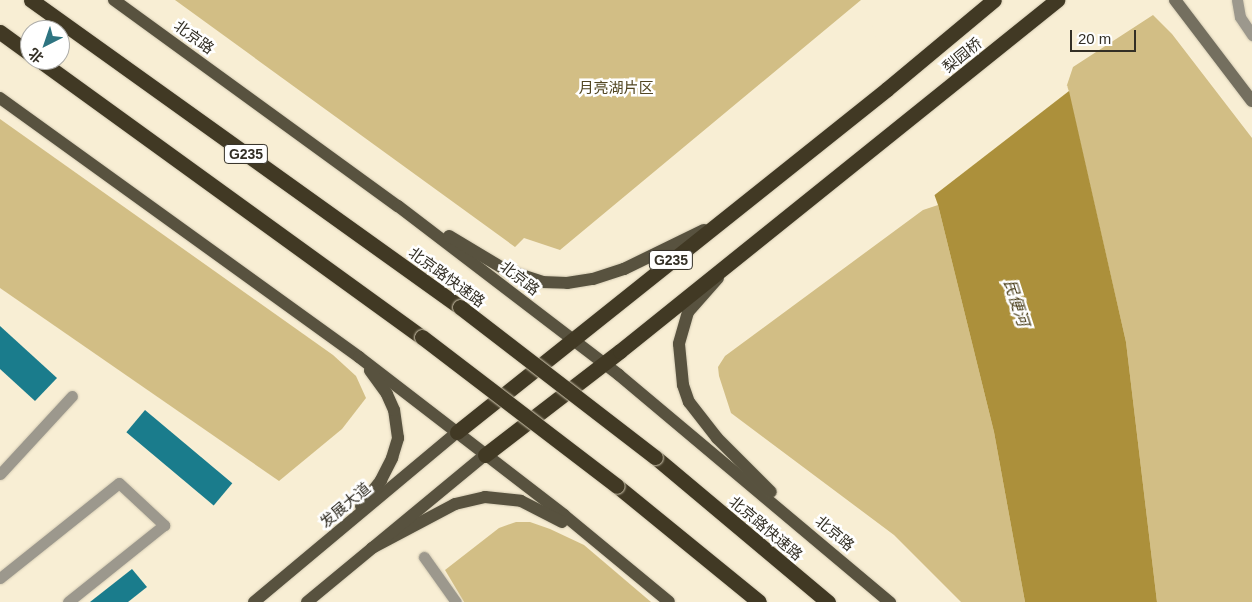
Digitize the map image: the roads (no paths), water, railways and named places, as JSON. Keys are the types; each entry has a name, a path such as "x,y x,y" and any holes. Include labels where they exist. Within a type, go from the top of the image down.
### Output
{"highway":[{"name":"北京路快速路","path":"31,0 460,308 654,457 828,602"},
{"name":"梨园桥","path":"717,224 887,89 994,0"},
{"name":"梨园桥","path":"736,258 1057,0"},
{"path":"0,32 20,47"},
{"path":"53,70 422,337 617,486 759,602"},
{"name":"G235","path":"457,432 717,224"},
{"name":"G235","path":"485,454 604,364 736,258"}],"main road":[{"name":"北京路","path":"114,0 398,206 572,339 890,602"},
{"path":"0,98 359,357 602,546 669,602"},
{"path":"398,206 506,270 542,282 568,283 593,279 624,269 717,224"},
{"path":"736,258 688,312 679,344 683,385 689,402 716,438 828,549"},
{"path":"345,526 381,480 392,458 398,438 394,410 387,394 359,357"},
{"name":"发展大道","path":"254,602 457,432"},
{"path":"307,602 485,454"},
{"path":"372,548 455,504 485,497 521,501 552,516 602,546"}],"street":[{"path":"1175,0 1252,101"}],"lane":[{"path":"1237,0 1240,17 1252,35"},
{"path":"0,474 72,396"},
{"path":"0,578 119,483 164,525 68,602"},
{"path":"424,557 456,602"}],"water":[{"name":"民便河","path":"865,0 1025,0 1069,91 1126,342 1157,602 1025,602 994,432 938,205"}],"park label":[{"name":"月亮湖片区","path":"616,88"}]}
